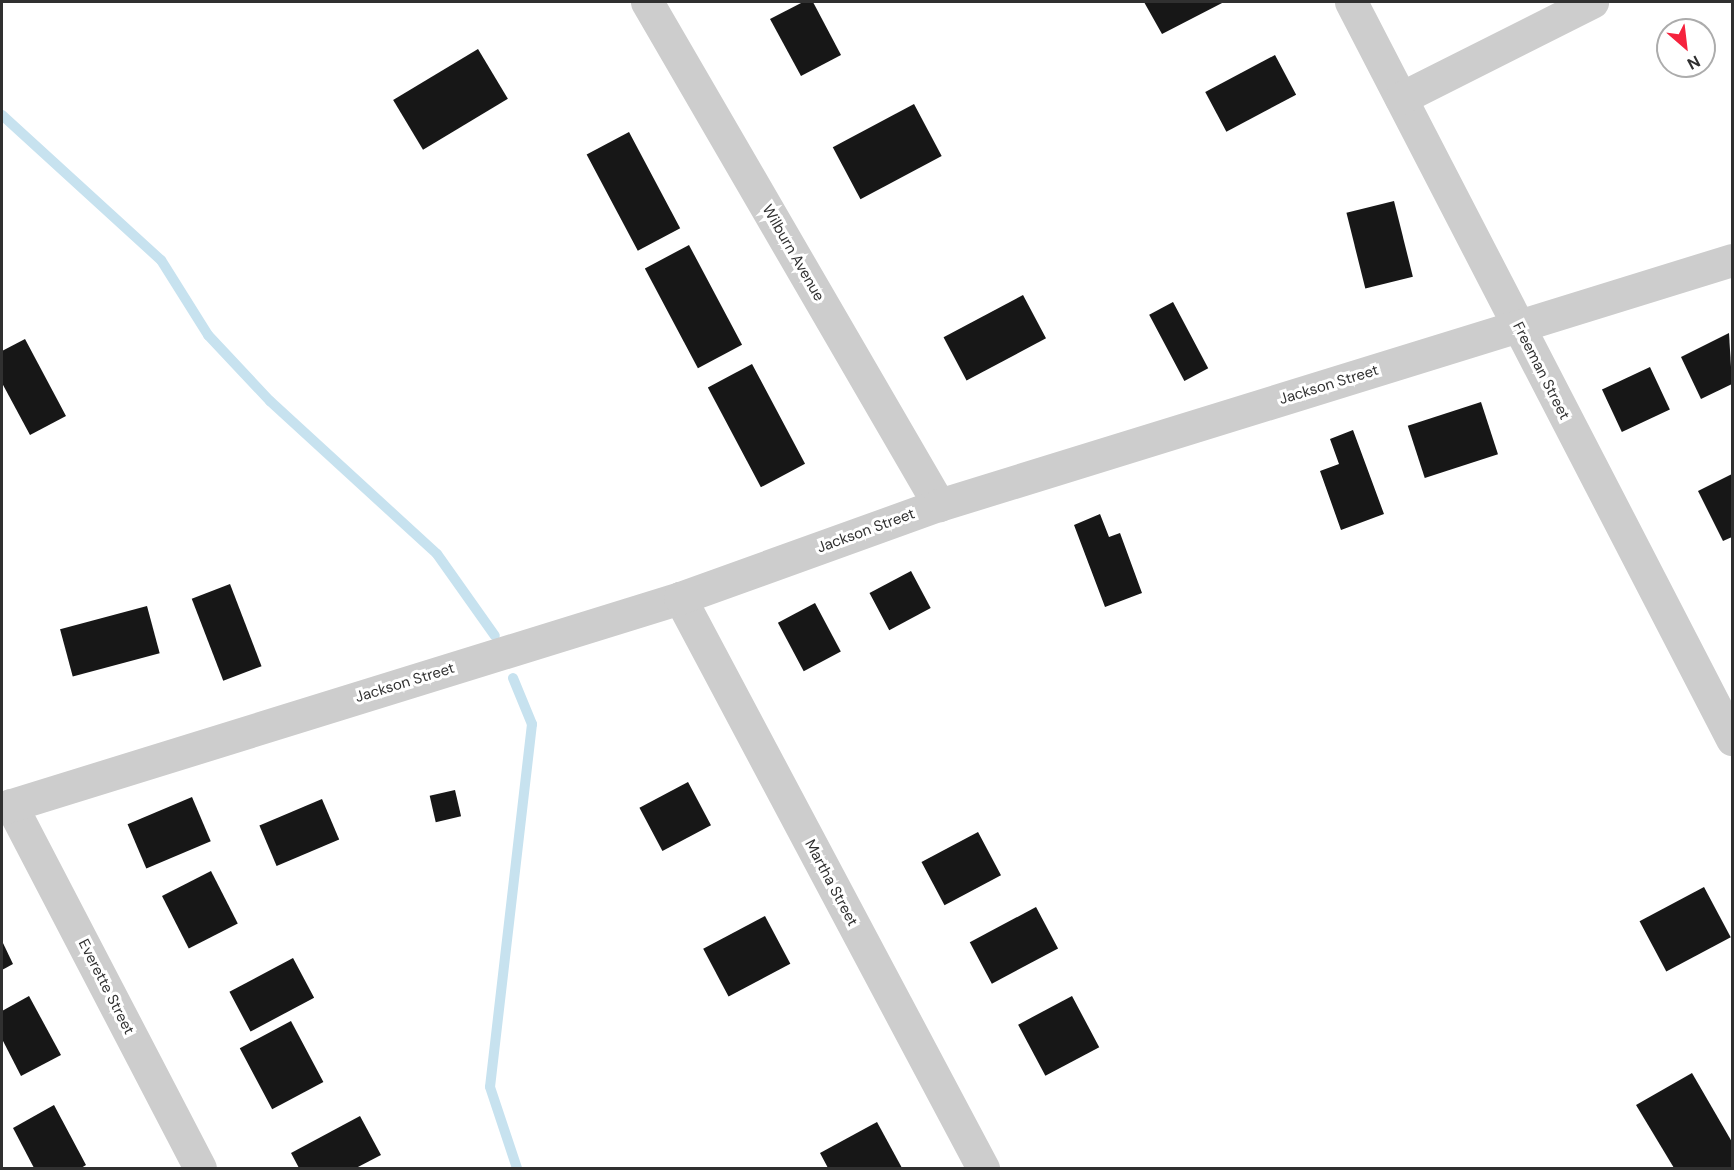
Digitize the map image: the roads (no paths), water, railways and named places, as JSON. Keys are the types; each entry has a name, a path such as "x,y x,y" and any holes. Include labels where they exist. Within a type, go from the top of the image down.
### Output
{"street":[{"name":"Wilburn Avenue","path":"647,2 939,505"},
{"name":"Freeman Street","path":"1351,2 1732,739"},
{"path":"1401,98 1592,2"},
{"name":"Jackson Street","path":"6,807 680,598 939,505 1732,260"},
{"name":"Martha Street","path":"680,598 983,1168"},
{"name":"Everette Street","path":"6,807 200,1168"}],"waterway":[{"path":"2,115 161,260 208,335 270,401 437,554 495,636"},
{"path":"513,678 532,724 490,1087 517,1168"}]}
